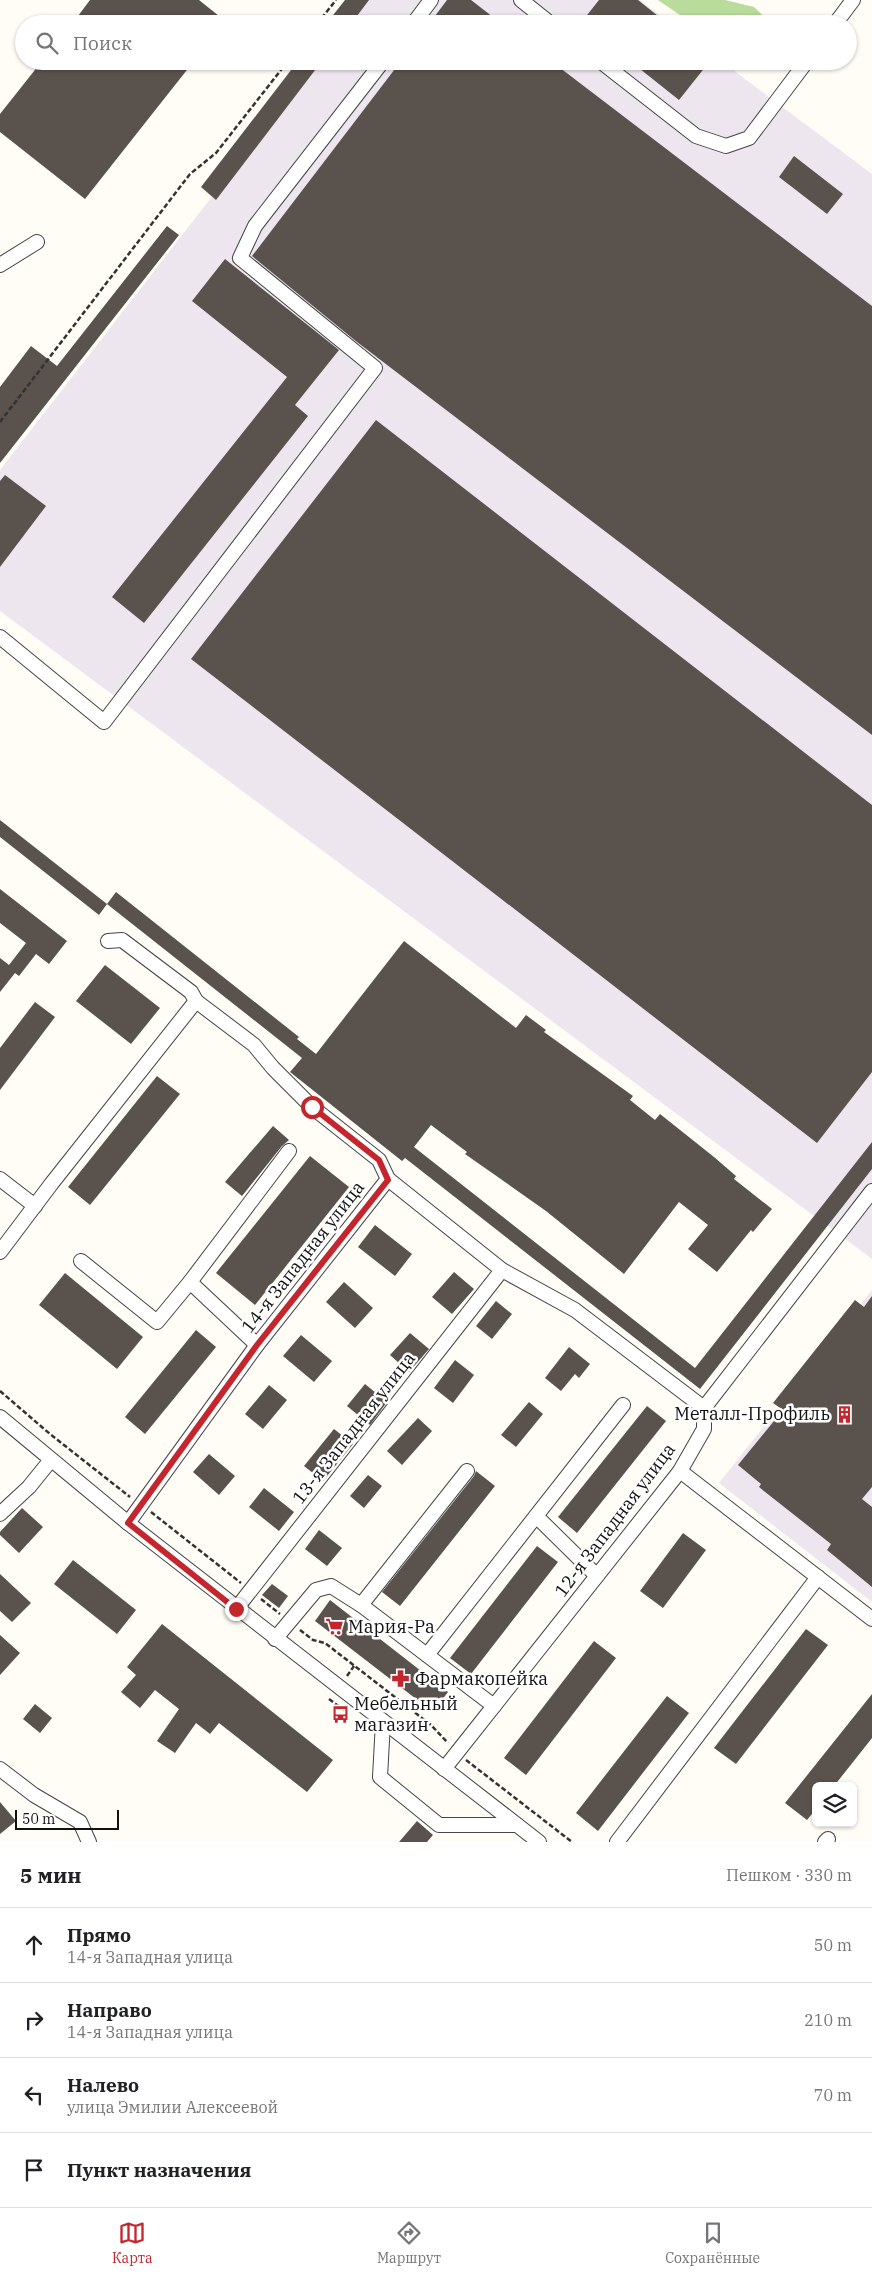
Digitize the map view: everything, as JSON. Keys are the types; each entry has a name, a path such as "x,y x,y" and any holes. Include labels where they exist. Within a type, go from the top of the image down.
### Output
{"street":[{"path":"419,15 431,0"},
{"path":"521,0 540,15"},
{"path":"842,15 853,0"},
{"path":"0,637 104,722 375,368 240,258 255,226 376,70"},
{"path":"612,70 696,136 726,146 749,138 800,70"},
{"path":"0,265 36,242"},
{"name":"14-я Западная улица","path":"108,942 122,940 191,992 196,1001 254,1045 273,1068 312,1107 379,1160 388,1180 257,1345 128,1523"},
{"path":"0,1252 196,1001"},
{"path":"81,1261 157,1322 190,1282 289,1151"},
{"path":"0,1179 35,1206"},
{"path":"388,1180 502,1270 574,1310 704,1408 872,1191"},
{"name":"13-я Западная улица","path":"236,1609 502,1270"},
{"path":"190,1282 257,1345"},
{"path":"427,1655 622,1405"},
{"name":"12-я Западная улица","path":"444,1769 680,1471 704,1429 704,1408"},
{"path":"0,1418 50,1461 275,1640 539,1842"},
{"path":"0,1514 29,1487 50,1461"},
{"path":"361,1605 467,1471"},
{"path":"680,1471 872,1619"},
{"path":"536,1516 597,1576"},
{"path":"617,1842 818,1577"},
{"path":"275,1640 316,1590 331,1586 361,1605 494,1706"},
{"path":"383,1722 380,1777 439,1825 517,1825"},
{"path":"0,1770 34,1795 80,1822 89,1842"}],"path":[{"path":"324,15 336,0"},
{"path":"0,422 190,174 216,153 281,70"},
{"path":"290,1622 313,1640 325,1644 431,1726 457,1753 572,1842"},
{"path":"347,1676 354,1666"},
{"path":"329,1699 348,1713"}],"shaded area":[{"path":"364,0 640,0 659,15 353,15"},
{"path":"310,70 733,70 872,174 872,1259 0,611 0,470"},
{"path":"872,1290 872,1602 719,1483"}],"green space":[{"path":"658,0 725,0 754,7 762,15 680,15"}],"building":[{"path":"90,0 199,0 218,15 79,15"},
{"path":"345,0 369,0 358,15 333,15"},
{"path":"447,0 471,0 490,15 436,15"},
{"path":"599,0 638,0 657,15 587,15"},
{"path":"35,70 187,70 85,199 0,132 0,114"},
{"path":"291,70 315,70 216,200 201,187"},
{"path":"394,70 563,70 872,306 872,735 357,342 252,256"},
{"path":"641,70 703,70 679,100"},
{"path":"794,156 843,194 827,214 779,177"},
{"path":"167,226 179,235 0,463 0,387 31,346 57,366"},
{"path":"225,259 339,350 295,405 308,416 144,623 112,597 287,377 192,301"},
{"path":"376,420 872,805 872,1072 817,1143 191,659"},
{"path":"5,475 46,506 0,567 0,481"},
{"path":"0,820 107,904 99,915 0,837"},
{"path":"0,889 67,941 49,964 36,954 19,976 15,973 0,992 0,958 9,965 26,943 0,923"},
{"path":"116,892 299,1037 297,1039 316,1054 404,941 516,1028 526,1015 546,1030 544,1032 633,1096 630,1100 655,1120 660,1114 714,1157 736,1176 734,1179 772,1209 753,1232 751,1230 717,1272 688,1249 708,1225 679,1202 624,1274 546,1211 465,1154 467,1152 431,1125 414,1147 695,1368 872,1142 872,1169 700,1389 405,1158 402,1161 290,1072 302,1058 107,904"},
{"path":"105,965 160,1008 131,1044 76,1001"},
{"path":"35,1002 55,1017 0,1090 0,1048"},
{"path":"157,1076 180,1094 90,1205 68,1187"},
{"path":"273,1126 289,1140 282,1146 242,1196 225,1182"},
{"path":"310,1156 349,1187 255,1305 216,1273"},
{"path":"375,1225 412,1254 395,1276 358,1247"},
{"path":"454,1272 474,1289 452,1314 432,1297"},
{"path":"65,1273 143,1337 117,1369 39,1305"},
{"path":"344,1282 373,1308 355,1328 326,1302"},
{"path":"872,1296 872,1487 862,1499 872,1507 872,1587 827,1550 831,1544 759,1487 761,1484 738,1465 783,1410 773,1403 855,1300 864,1307"},
{"path":"496,1301 512,1314 492,1339 476,1326"},
{"path":"196,1330 216,1347 145,1434 125,1417"},
{"path":"410,1333 429,1349 409,1372 390,1355"},
{"path":"301,1335 332,1361 314,1382 283,1356"},
{"path":"569,1347 590,1364 579,1378 575,1374 561,1391 545,1378"},
{"path":"455,1360 474,1375 453,1403 434,1388"},
{"path":"365,1384 387,1402 370,1425 347,1406"},
{"path":"269,1385 287,1400 263,1429 245,1414"},
{"path":"529,1402 543,1414 516,1447 501,1435"},
{"path":"647,1406 666,1421 577,1533 558,1517"},
{"path":"418,1418 432,1431 402,1465 387,1451"},
{"path":"334,1429 353,1444 323,1481 304,1466"},
{"path":"209,1454 235,1476 219,1495 193,1472"},
{"path":"476,1471 495,1486 400,1606 382,1592"},
{"path":"368,1475 382,1486 364,1508 350,1496"},
{"path":"264,1488 294,1512 279,1531 249,1507"},
{"path":"22,1508 43,1527 19,1553 0,1535 0,1532"},
{"path":"319,1530 342,1548 327,1566 305,1549"},
{"path":"683,1533 706,1550 663,1608 640,1591"},
{"path":"537,1546 558,1562 471,1674 450,1658"},
{"path":"73,1560 136,1610 117,1634 54,1584"},
{"path":"0,1574 31,1603 12,1622 0,1611"},
{"path":"272,1584 288,1596 279,1608 262,1595"},
{"path":"330,1600 448,1692 433,1712 315,1621"},
{"path":"162,1624 333,1760 307,1792 219,1723 210,1734 196,1723 175,1753 157,1741 179,1709 155,1690 140,1708 121,1692 136,1675 127,1667"},
{"path":"806,1629 828,1645 736,1764 714,1748"},
{"path":"0,1635 20,1653 0,1675"},
{"path":"594,1641 616,1658 526,1775 504,1758"},
{"path":"872,1694 872,1738 837,1782 812,1782 812,1814 807,1820 785,1803"},
{"path":"667,1696 689,1713 598,1831 576,1813"},
{"path":"35,1704 52,1718 40,1733 23,1719"},
{"path":"0,1802 16,1821 0,1834"},
{"path":"417,1821 433,1835 427,1842 399,1842"}],"place":[{"name":"Металл-Профиль","path":"844,1414"},
{"name":"Мария-Ра","path":"334,1627"},
{"name":"Фармакопейка","path":"401,1679"},
{"name":"Мебельный магазин","path":"340,1714"}],"route":[{"path":"236,1609 128,1523 257,1345 388,1180 379,1160 312,1107"}]}
